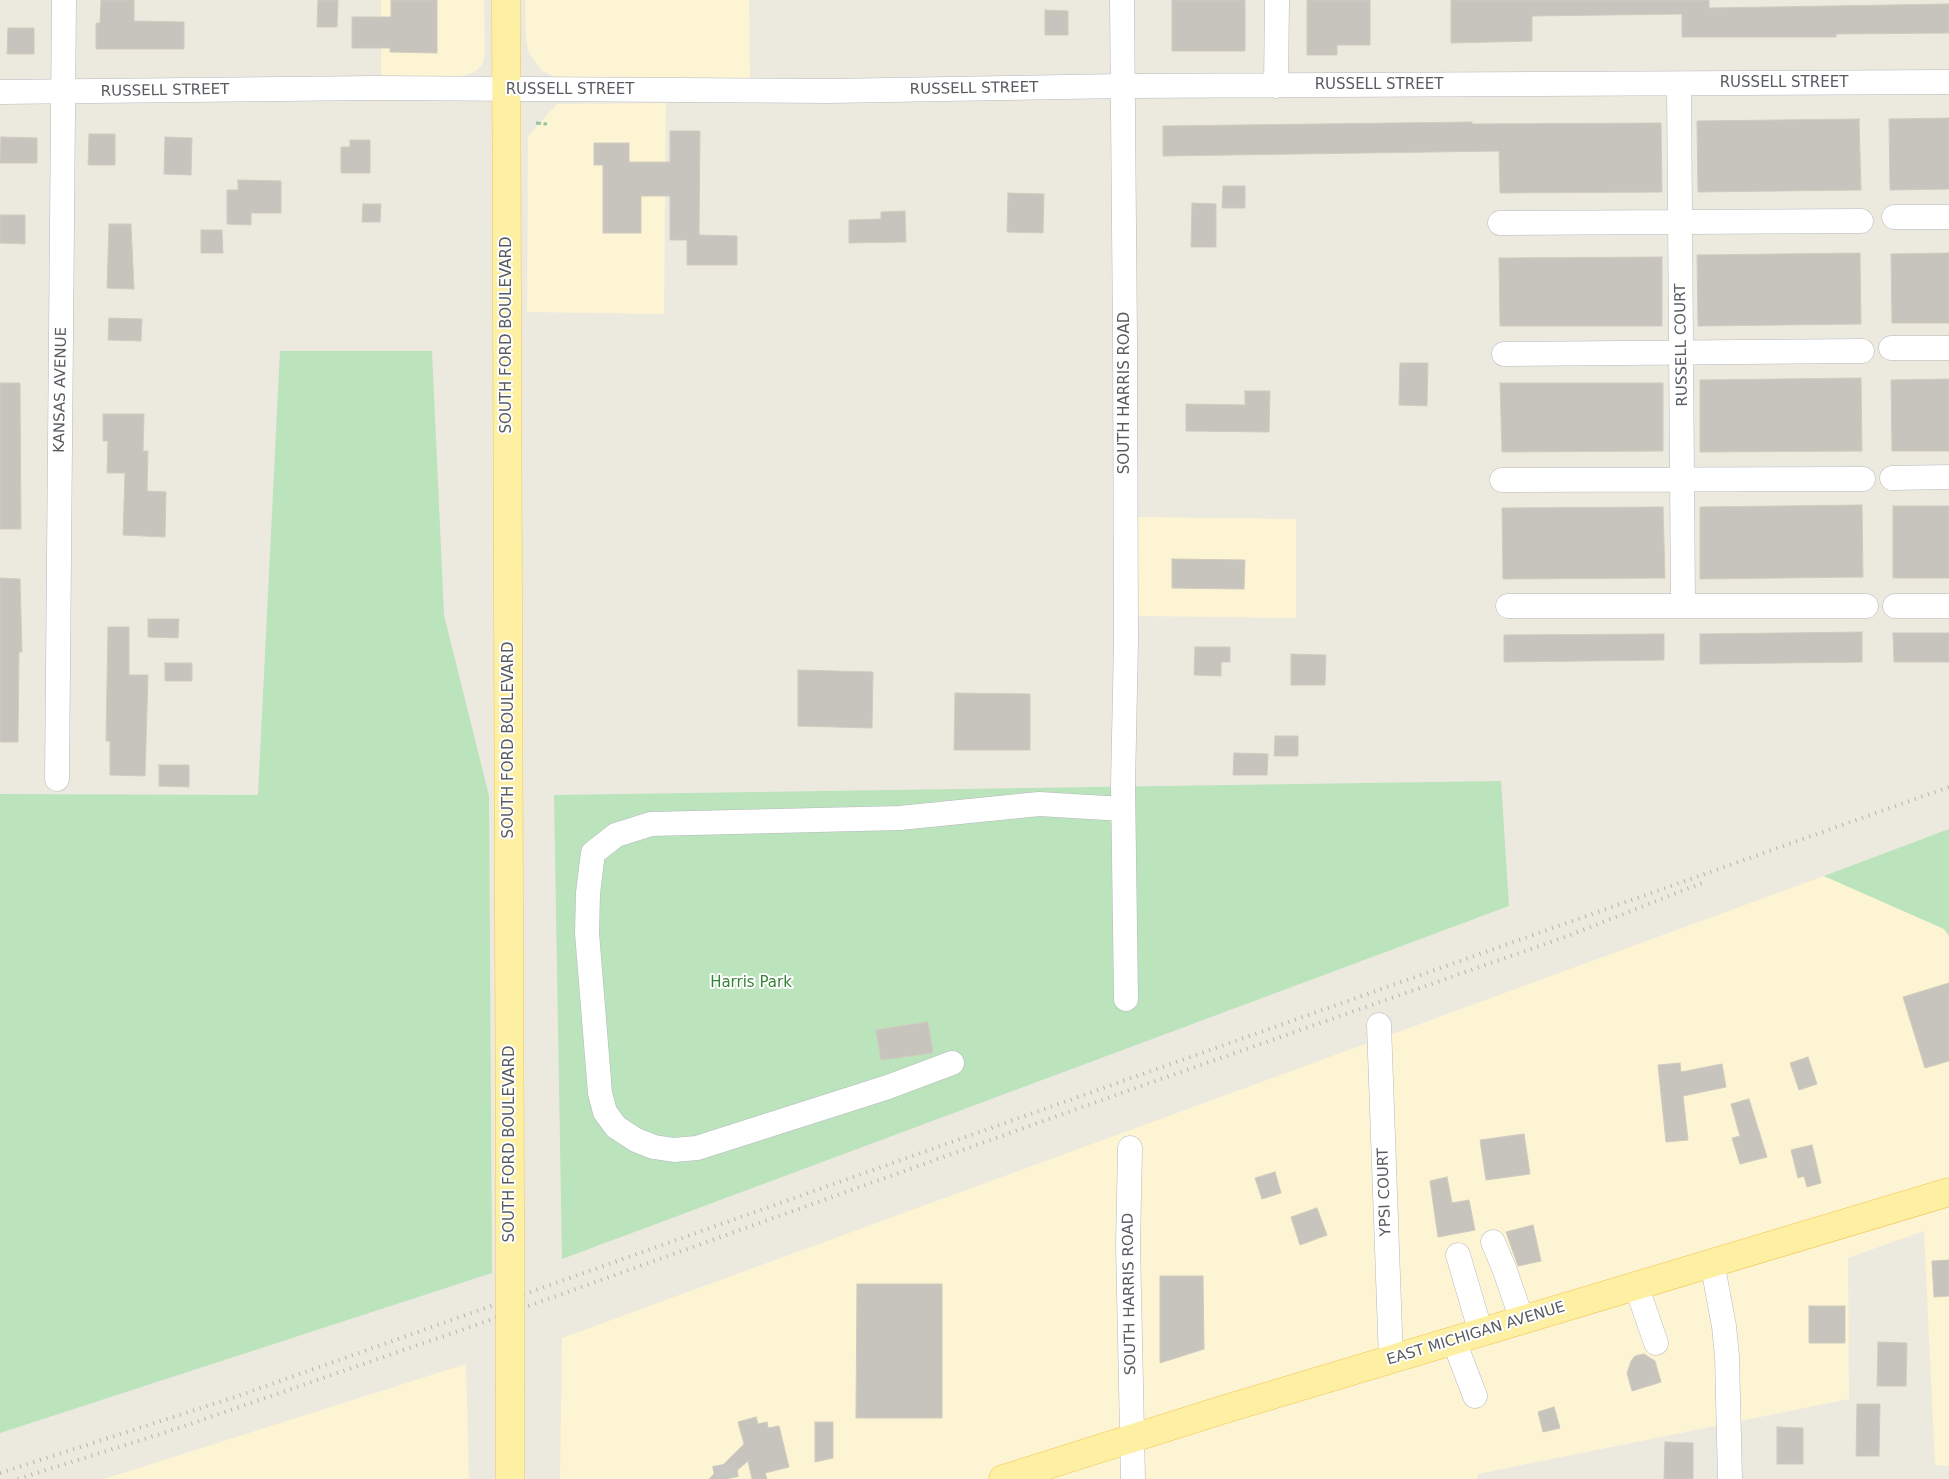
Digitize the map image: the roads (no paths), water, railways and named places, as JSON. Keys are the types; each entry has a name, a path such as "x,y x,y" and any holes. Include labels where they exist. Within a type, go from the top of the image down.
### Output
{"main road":[{"name":"SOUTH FORD BOULEVARD","path":"506,0 510,1479"},
{"name":"EAST MICHIGAN AVENUE","path":"1003,1479 1480,1332 1949,1192"}],"street":[{"name":"KANSAS AVENUE","path":"57,779 64,0"},
{"name":"SOUTH HARRIS ROAD","path":"1122,0 1126,592 1123,809 1126,999"},
{"path":"1276,86 1277,0"},
{"name":"RUSSELL STREET","path":"0,92 830,91 1122,86 1949,82"},
{"name":"RUSSELL COURT","path":"1679,84 1684,606"},
{"path":"1894,217 1949,217"},
{"path":"1500,223 1861,221"},
{"path":"1891,348 1949,348"},
{"path":"1504,354 1862,352"},
{"path":"1892,478 1949,477"},
{"path":"1502,480 1683,481 1863,479"},
{"path":"1508,606 1866,606"},
{"path":"1894,606 1949,606"},
{"path":"952,1063 888,1087 697,1148 674,1150 654,1147 636,1140 616,1127 605,1112 600,1093 588,933 588,893 593,853 616,835 651,824 900,818 1039,804 1123,809"},
{"name":"YPSI COURT","path":"1379,1025 1391,1360"},
{"name":"SOUTH HARRIS ROAD","path":"1130,1148 1128,1245 1133,1479"},
{"path":"1492,1242 1504,1268 1522,1320"},
{"path":"1458,1255 1480,1332"},
{"path":"1712,1262 1724,1326 1727,1356 1730,1479"},
{"path":"1636,1285 1656,1343"},
{"path":"1454,1341 1475,1396"}],"tunnel":[{"path":"724,1464 727,1479"}],"railway":[{"path":"0,1473 238,1396 1949,787"},
{"path":"18,1479 173,1430 473,1326 1127,1091 1565,937 1707,881"}],"park label":[{"name":"Harris Park","path":"751,983"}]}
